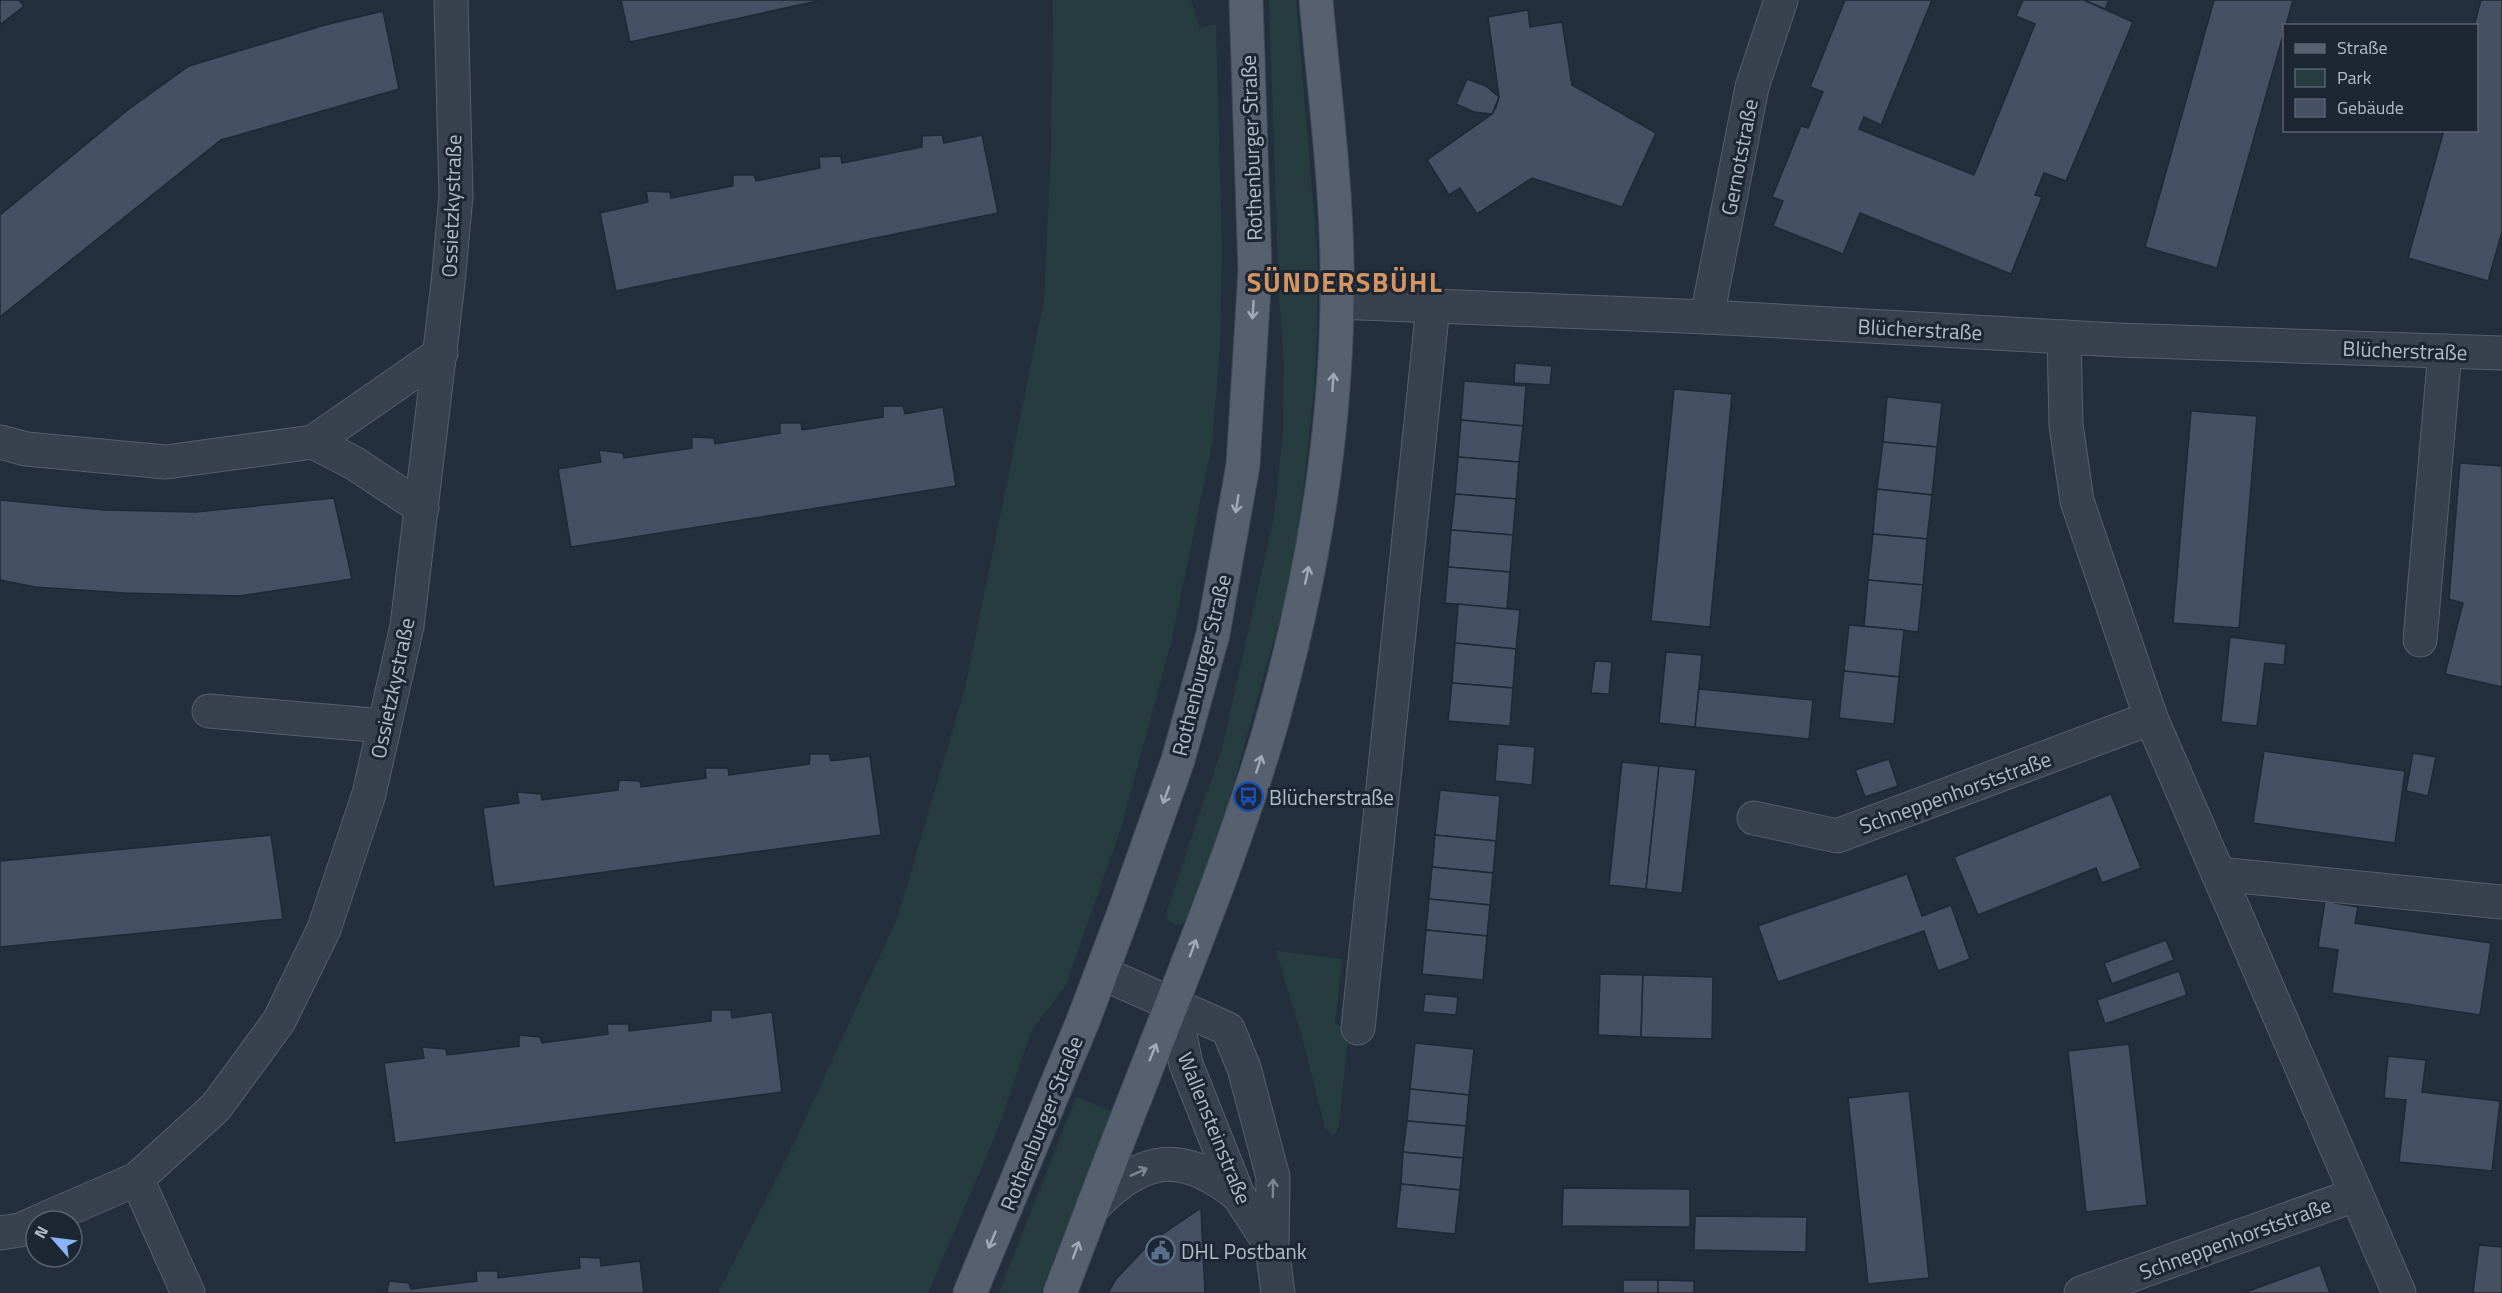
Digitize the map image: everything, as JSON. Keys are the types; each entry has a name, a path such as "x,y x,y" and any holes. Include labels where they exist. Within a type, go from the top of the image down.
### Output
{"main road":[{"name":"Rothenburger Straße","path":"970,1293 1102,972 1178,760 1213,634 1243,465 1255,270 1246,0"},
{"path":"1060,1293 1173,1002 1248,797 1268,733 1298,620 1319,506 1332,391 1337,302 1336,222 1316,0"}],"street":[{"name":"Ossietzkystraße","path":"68,1209 137,1179 216,1107 279,1021 324,928 356,837 407,626 441,353 456,196 451,0"},
{"name":"Gernotstraße","path":"1707,317 1752,87 1781,0"},
{"name":"Blücherstraße","path":"1337,302 1707,317 2064,337 2502,353"},
{"path":"1358,1028 1433,306"},
{"name":"Schneppenhorststraße","path":"2064,337 2066,425 2077,501 2151,718 2399,1293"},
{"path":"2420,640 2445,351"},
{"path":"0,442 26,449 166,462 313,442 441,353"},
{"path":"313,442 354,463 422,508"},
{"path":"209,711 384,726"},
{"name":"Schneppenhorststraße","path":"1755,818 1836,836 2151,718"},
{"path":"2218,874 2502,902"},
{"name":"Wallensteinstraße","path":"1102,972 1173,1002 1228,1029 1244,1068 1273,1176 1272,1247 1278,1293"},
{"name":"Wallensteinstraße","path":"1173,1002 1186,1064 1238,1195 1272,1247"},
{"path":"1092,1207 1113,1187 1134,1173 1149,1167 1176,1163 1210,1176 1238,1195"},
{"path":"137,1179 188,1293"},
{"name":"Schneppenhorststraße","path":"2081,1293 2355,1195"},
{"name":"Ossietzkystraße","path":"0,1233 24,1228"}],"green space":[{"path":"1053,0 1191,0 1200,28 1216,24 1222,247 1220,348 1212,444 1172,639 1121,828 1066,985 1032,1030 996,1134 928,1293 718,1293 795,1141 898,916 965,688 1044,300 1051,151"},
{"path":"1269,0 1296,0 1317,249 1314,390 1299,527 1284,603 1220,833 1185,921 1176,924 1167,919 1166,913 1222,748 1274,517 1283,430 1284,364 1279,296"},
{"path":"1276,951 1342,959 1335,1024 1349,1028 1339,1125 1333,1136 1325,1128 1302,1037"},
{"path":"1076,1097 1111,1111 1041,1293 999,1293"}],"building":[{"path":"0,0 19,0 24,6 0,25"},
{"path":"621,0 822,0 630,42"},
{"path":"1845,0 1932,0 1881,125 1864,117 1859,129 1974,175 2035,24 2016,16 2023,0 2084,0 2133,22 2066,181 2044,173 2035,195 2042,197 2011,274 1860,213 1843,254 1773,226 1783,201 1772,197 1801,126 1808,128 1823,92 1810,87"},
{"path":"2084,0 2109,0 2105,9"},
{"path":"2214,0 2293,0 2286,24 2283,24 2283,35 2217,268 2145,247"},
{"path":"2481,0 2502,0 2502,232 2488,281 2408,258 2443,132 2478,132 2478,24 2475,24"},
{"path":"1528,10 1530,27 1562,22 1572,85 1656,133 1622,207 1532,178 1477,214 1460,188 1449,195 1427,160 1492,114 1496,107 1499,97 1488,17"},
{"path":"383,11 399,89 221,140 0,317 0,215 129,109 189,66 325,25"},
{"path":"1467,79 1486,86 1499,97 1492,114 1474,112 1456,104"},
{"path":"942,135 944,143 982,135 998,213 616,291 600,213 648,202 646,191 670,192 671,198 733,186 733,175 754,175 756,181 820,168 819,157 841,156 842,163 922,147 922,136"},
{"path":"1515,363 1552,366 1550,385 1514,383"},
{"path":"1464,381 1526,386 1523,426 1461,420"},
{"path":"1674,389 1732,394 1710,627 1651,621"},
{"path":"1887,397 1942,403 1937,447 1883,442"},
{"path":"883,406 903,406 905,414 943,407 956,486 571,547 558,469 601,462 599,450 623,453 624,458 692,448 692,437 714,438 715,444 780,433 780,423 801,423 802,430 883,417"},
{"path":"2191,411 2257,416 2239,628 2173,623"},
{"path":"1461,420 1523,426 1519,462 1458,457"},
{"path":"1883,442 1937,447 1932,495 1877,489"},
{"path":"1458,457 1519,462 1516,499 1455,494"},
{"path":"2460,463 2502,466 2502,687 2445,674 2463,603 2449,599"},
{"path":"1877,489 1932,495 1927,539 1873,534"},
{"path":"1455,494 1516,499 1513,535 1451,530"},
{"path":"334,498 352,579 239,596 125,593 35,587 0,580 0,500 104,510 196,512"},
{"path":"1451,530 1513,535 1510,572 1448,567"},
{"path":"1873,534 1927,539 1923,585 1868,580"},
{"path":"1448,567 1510,572 1507,609 1445,603"},
{"path":"1868,580 1923,585 1918,632 1864,626"},
{"path":"1458,604 1520,610 1516,649 1455,643"},
{"path":"1849,625 1904,630 1899,677 1844,671"},
{"path":"2230,637 2286,644 2284,665 2265,663 2257,726 2221,722"},
{"path":"1455,643 1516,649 1513,688 1452,683"},
{"path":"1666,652 1702,655 1695,727 1659,723"},
{"path":"1595,661 1612,662 1609,694 1591,693"},
{"path":"1844,671 1899,677 1894,724 1839,718"},
{"path":"1452,683 1513,688 1510,726 1448,721"},
{"path":"1699,689 1813,700 1809,739 1695,727"},
{"path":"1498,744 1535,747 1532,785 1495,781"},
{"path":"2264,751 2405,771 2395,843 2253,823"},
{"path":"2413,753 2436,757 2428,796 2406,791"},
{"path":"810,754 829,754 831,761 870,756 881,835 494,887 483,808 519,803 517,792 541,794 542,800 618,790 619,780 640,781 641,787 706,778 705,768 728,768 729,775 809,764"},
{"path":"1889,759 1898,786 1865,797 1855,770"},
{"path":"1622,762 1659,766 1646,889 1609,885"},
{"path":"1659,766 1696,770 1682,893 1646,889"},
{"path":"1440,790 1500,796 1496,841 1435,835"},
{"path":"2111,794 2141,868 2102,883 2096,868 1978,915 1954,857"},
{"path":"271,835 283,919 0,947 0,861"},
{"path":"1435,835 1496,841 1493,873 1432,867"},
{"path":"1432,867 1493,873 1490,905 1429,899"},
{"path":"1907,874 1922,916 1951,905 1970,959 1938,971 1924,931 1778,982 1758,926"},
{"path":"1429,899 1490,905 1487,936 1426,930"},
{"path":"2325,901 2358,907 2355,923 2491,943 2480,1015 2332,993 2338,950 2318,947"},
{"path":"1426,930 1487,936 1483,980 1422,974"},
{"path":"2166,940 2174,960 2112,984 2104,963"},
{"path":"2179,971 2187,995 2105,1024 2097,1000"},
{"path":"1600,974 1643,975 1641,1037 1598,1035"},
{"path":"1643,975 1713,977 1712,1039 1641,1037"},
{"path":"1425,994 1458,997 1456,1015 1423,1012"},
{"path":"711,1010 731,1010 732,1018 772,1012 782,1092 395,1143 384,1063 424,1058 422,1047 446,1049 447,1055 519,1046 519,1035 540,1037 542,1043 608,1034 607,1024 629,1024 629,1031 711,1021"},
{"path":"1415,1043 1474,1049 1469,1095 1410,1089"},
{"path":"2129,1044 2147,1205 2086,1212 2068,1051"},
{"path":"2388,1056 2426,1060 2422,1092 2500,1101 2492,1171 2399,1162 2406,1100 2384,1098"},
{"path":"1410,1089 1469,1095 1466,1126 1407,1121"},
{"path":"1909,1091 1929,1278 1868,1284 1848,1098"},
{"path":"1407,1121 1466,1126 1463,1158 1403,1152"},
{"path":"1403,1152 1463,1158 1460,1190 1401,1184"},
{"path":"1401,1184 1460,1190 1455,1234 1396,1228"},
{"path":"1563,1188 1690,1189 1690,1227 1562,1226"},
{"path":"1201,1208 1205,1293 1108,1293 1116,1279 1151,1242"},
{"path":"1695,1216 1807,1217 1806,1252 1694,1250"},
{"path":"2479,1245 2502,1247 2502,1293 2473,1293"},
{"path":"579,1257 600,1258 601,1266 640,1261 644,1293 376,1293 387,1292 389,1281 409,1283 411,1289 477,1281 476,1271 498,1271 498,1278 580,1268"},
{"path":"2320,1265 2330,1293 2243,1293"},
{"path":"1623,1280 1658,1280 1658,1293 1623,1293"},
{"path":"1658,1280 1694,1281 1694,1293 1658,1293"}],"place":[{"name":"Blücherstraße","path":"1248,797"},
{"name":"DHL Postbank","path":"1160,1251"}],"district":[{"name":"SÜNDERSBÜHL","path":"1345,281"}]}
